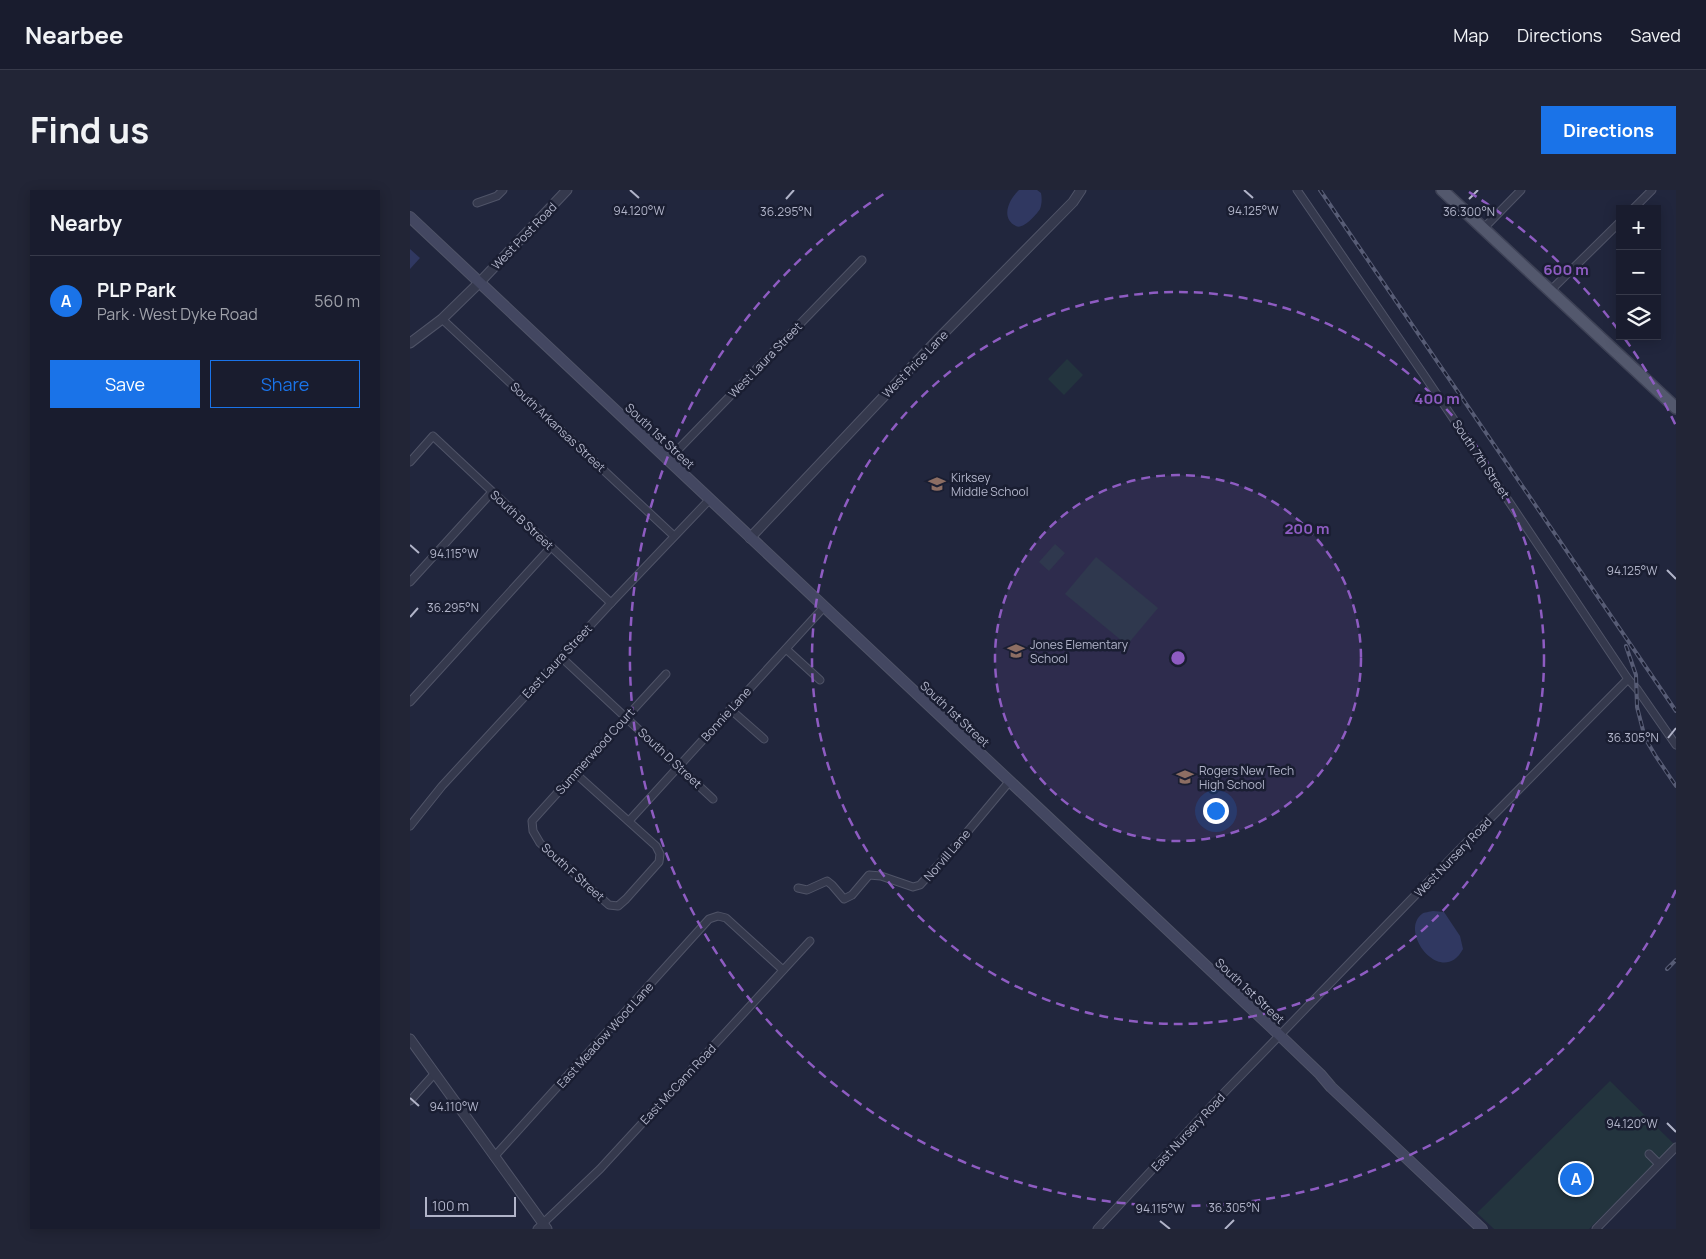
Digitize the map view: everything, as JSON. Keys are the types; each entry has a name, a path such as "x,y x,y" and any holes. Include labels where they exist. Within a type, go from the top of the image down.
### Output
{"main road":[{"path":"1442,190 1676,408"},
{"name":"South 1st Street","path":"410,217 1280,1036 1338,1094 1482,1229"}],"street":[{"path":"477,203 497,196 503,190"},
{"name":"West Post Road","path":"410,343 442,319 568,190"},
{"name":"West Price Lane","path":"750,538 940,338 1073,202 1081,190"},
{"name":"South 7th Street","path":"1298,190 1628,679 1637,688 1676,745"},
{"path":"1483,229 1521,190"},
{"path":"1637,205 1652,190"},
{"path":"1550,290 1616,226"},
{"name":"West Laura Street","path":"668,460 862,260"},
{"name":"South Arkansas Street","path":"442,319 674,536"},
{"name":"South B Street","path":"410,462 433,436 611,603"},
{"path":"410,582 492,492"},
{"name":"East Laura Street","path":"410,826 442,786 710,499"},
{"path":"410,702 551,547"},
{"name":"Bonnie Lane","path":"629,820 824,607"},
{"path":"786,649 820,680"},
{"name":"South D Street","path":"561,657 714,798"},
{"name":"Summerwood Court","path":"533,831 532,821 666,674"},
{"name":"West Nursery Road","path":"1280,1036 1628,679"},
{"path":"730,709 764,739"},
{"path":"575,773 629,820"},
{"name":"Norvill Lane","path":"798,888 807,890 827,881 844,899 852,895 869,874 882,876 913,887 920,885 1009,782"},
{"name":"South F Street","path":"533,831 540,844 609,905 618,906 659,862 660,854 656,846 629,820"},
{"name":"East Meadow Wood Lane","path":"494,1157 709,920 718,916 726,918 783,970"},
{"name":"East McCann Road","path":"542,1227 600,1169 810,941"},
{"name":"East Nursery Road","path":"1097,1229 1216,1101 1280,1036"},
{"path":"410,1039 542,1227"},
{"path":"410,1100 435,1074"},
{"path":"1596,1229 1676,1147"},
{"path":"1649,1154 1659,1164"}],"shaded area":[{"path":"1067,359 1083,375 1064,395 1048,379"},
{"path":"1055,544 1065,553 1049,571 1039,562"},
{"path":"1096,557 1158,608 1127,645 1065,594"},
{"path":"1610,1081 1674,1144 1589,1229 1494,1229 1477,1213"}],"water":[{"path":"1019,190 1037,190 1041,193 1042,199 1040,209 1036,214 1030,221 1019,227 1011,223 1007,213 1009,203"},
{"path":"410,249 420,258 410,269"},
{"path":"1433,911 1444,912 1460,936 1463,949 1454,959 1444,963 1434,960 1426,953 1415,933 1416,922 1423,913"}],"railway":[{"path":"1320,190 1676,711"},
{"path":"1626,646 1636,675 1637,707 1645,738 1676,786"},
{"path":"1667,969 1676,960"}],"place":[{"name":"Kirksey Middle School","path":"937,484"},
{"name":"Jones Elementary School","path":"1016,651"},
{"name":"Rogers New Tech High School","path":"1185,777"},
{"name":"PLP Park","path":"1576,1179"}]}
